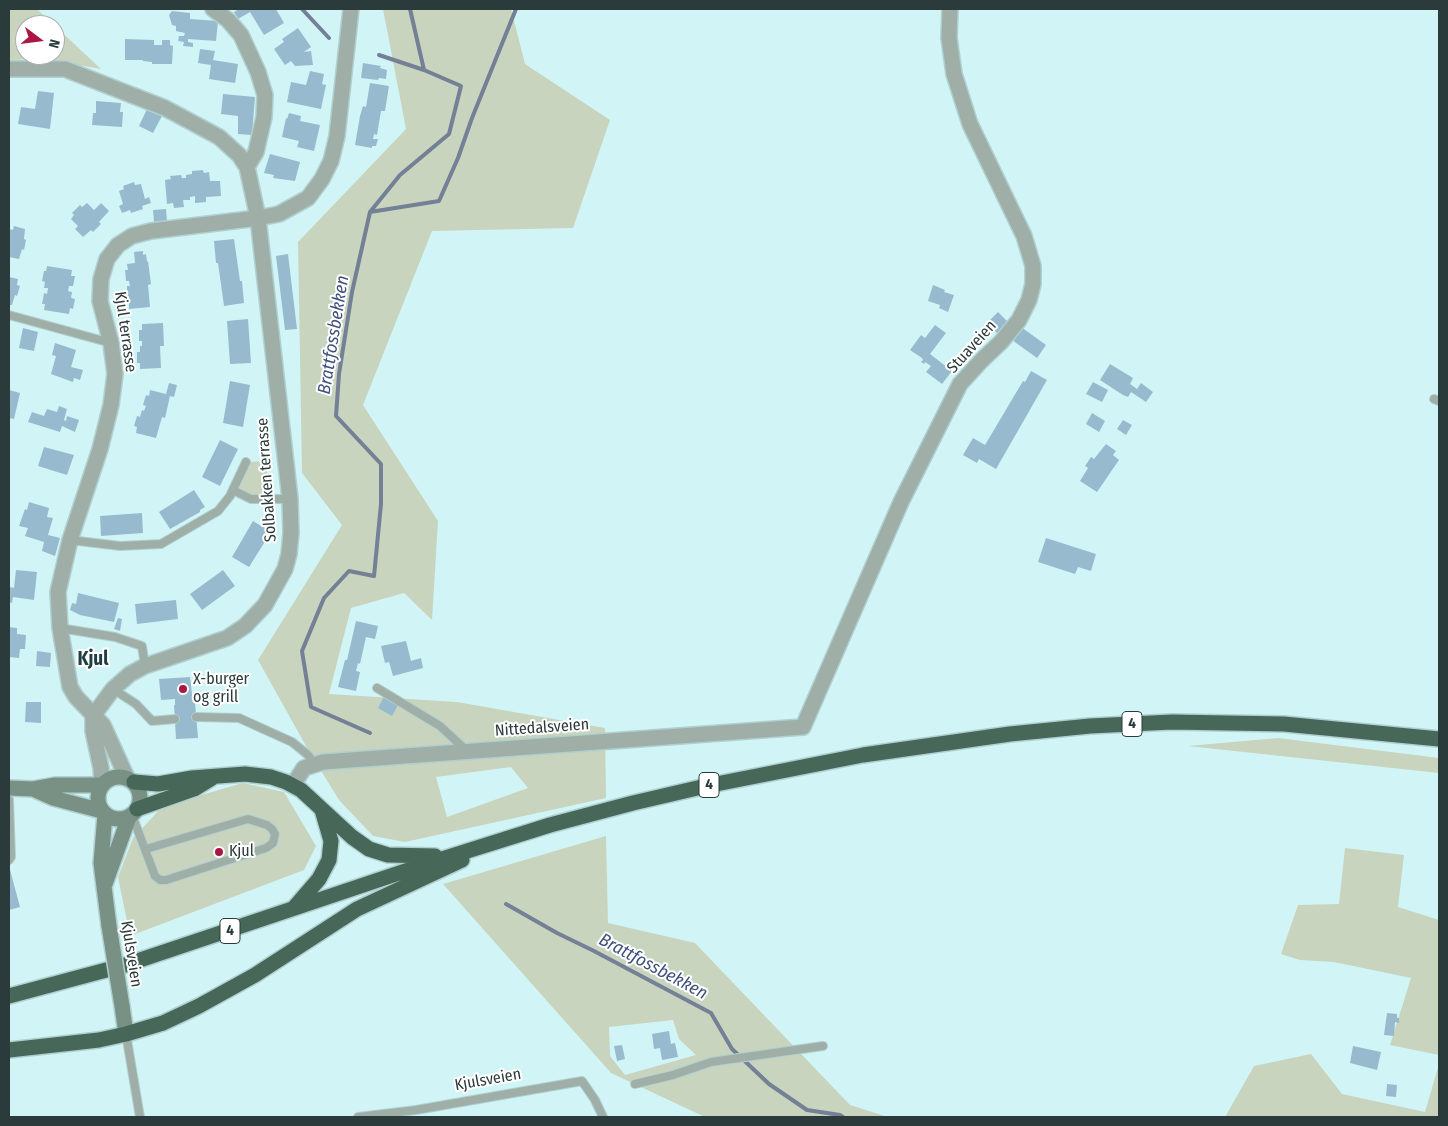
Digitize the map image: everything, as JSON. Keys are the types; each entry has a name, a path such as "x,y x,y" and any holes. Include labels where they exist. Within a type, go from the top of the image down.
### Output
{"highway":[{"name":"4","path":"9,996 125,965 509,837 633,803 779,770 890,750 1010,734 1090,726 1172,722 1319,726 1439,739"},
{"name":"4","path":"130,780 158,784 192,778 214,778 237,774 258,774 279,779 293,785 307,795 360,843 377,852 404,856 449,856"},
{"name":"4","path":"133,814 194,789 214,778"},
{"path":"293,909 319,879 329,860 331,841 322,810"},
{"name":"4","path":"9,1050 60,1045 126,1034 163,1023 199,1006 255,975 357,910 509,837"}],"main road":[{"path":"33,789 54,798 103,813 114,819 124,819 133,814 140,795 138,788 130,780 114,777 102,785 97,801 103,813"},
{"path":"9,788 33,789 55,785 102,785"},
{"name":"Kjulsveien","path":"103,813 101,863 126,1034"},
{"name":"Kjulsveien","path":"105,884 133,814"}],"street":[{"path":"213,9 228,20 241,35 258,72 265,95 264,117 256,152 248,168"},
{"name":"Kjul terrasse","path":"130,780 103,725 76,697 70,687 60,628 58,592 70,540 100,449 111,405 115,374 111,343 100,301 101,279 108,259 118,245 132,236 151,230 280,214 308,198 322,179 331,161 337,136 351,9"},
{"name":"Stuaveien","path":"803,727 901,502 960,384 1001,342 1019,320 1029,300 1033,284 1033,266 1024,236 970,124 954,74 948,38 950,9"},
{"name":"Solbakken terrasse","path":"9,69 65,69 166,108 219,137 239,155 248,168 258,218 290,499 292,533 285,569 265,605 245,626 227,638 145,666 130,674 113,689 93,716"},
{"path":"93,716 102,785"},
{"name":"Nittedalsveien","path":"314,764 803,727"},
{"path":"293,785 304,768 314,764"}],"lane":[{"path":"9,315 111,343"},
{"path":"70,540 120,546 160,544 218,511 230,496 246,462"},
{"path":"233,490 251,500 290,499"},
{"path":"60,628 114,637 142,646 145,666"},
{"path":"377,688 440,726 467,751"},
{"path":"113,689 136,704 152,721 175,719"},
{"path":"196,718 239,718 292,742 308,755 314,764"},
{"path":"9,800 11,857 9,860"},
{"path":"133,814 155,876 160,880 166,880 266,848 273,844 275,834 267,825 248,819 146,849"},
{"name":"Kjulsveien","path":"126,1034 140,1117"},
{"path":"635,1084 673,1075 711,1062 823,1046"},
{"name":"Kjulsveien","path":"358,1117 416,1110 582,1081 595,1100 603,1117"}],"green space":[{"path":"9,9 37,9 43,15 15,15 15,60 9,60"},
{"path":"383,9 511,9 525,64 610,120 573,228 432,231 363,405 438,521 432,620 404,593 351,608 329,694 457,702 605,728 606,798 405,842 373,836 339,800 306,746 258,660 342,525 302,473 298,242 406,129","holes":["511,767 528,788 447,817 436,777"]},
{"path":"65,35 101,69 65,63"},
{"path":"266,461 270,495 251,495 239,487 249,462"},
{"path":"1278,738 1439,758 1439,773 1188,746"},
{"path":"243,783 284,792 316,846 304,870 130,936 118,877 133,838 163,806"},
{"path":"606,836 608,923 695,943 850,1105 888,1117 705,1117 611,1073 443,884","holes":["673,1020 679,1039 696,1055 625,1075 610,1056 609,1027"]},
{"path":"1345,848 1404,855 1398,907 1439,920 1439,1055 1390,1045 1411,978 1334,962 1300,960 1281,954 1298,905 1339,904"},
{"path":"1311,1054 1342,1094 1425,1112 1439,1064 1439,1117 1225,1117 1254,1066"}],"building":[{"path":"239,9 276,9 284,23 264,35 250,12 238,19 234,12"},
{"path":"172,11 190,13 190,19 218,21 216,41 188,39 188,42 193,43 193,47 183,46 184,42 178,41 179,36 184,36 185,33 176,31 176,26 172,25 169,15"},
{"path":"298,28 311,47 304,52 311,51 313,65 295,66 291,61 285,65 274,49 284,42 282,39"},
{"path":"125,39 154,40 154,45 162,45 162,40 170,40 170,45 173,46 172,64 152,64 152,62 143,60 125,60"},
{"path":"200,49 215,51 213,60 238,64 235,83 209,79 211,65 198,63"},
{"path":"363,63 381,66 380,68 387,70 386,79 361,78"},
{"path":"310,71 324,74 322,84 326,85 321,109 287,102 291,82 306,85"},
{"path":"370,83 389,86 385,111 381,111 377,135 374,134 373,139 378,139 376,146 372,146 372,148 355,145 360,116 363,106 366,107"},
{"path":"38,91 54,93 50,129 18,124 21,107 35,109"},
{"path":"223,94 255,97 252,135 238,134 238,116 221,114"},
{"path":"96,101 121,103 120,112 123,112 122,127 92,125 93,113 96,113"},
{"path":"147,109 162,116 153,133 139,126"},
{"path":"289,113 301,116 300,121 320,125 314,151 297,147 299,141 282,137"},
{"path":"270,154 300,162 295,181 273,178 274,175 264,173"},
{"path":"203,170 204,173 209,172 210,181 220,181 221,196 206,197 206,202 195,203 195,196 190,197 190,200 183,200 184,207 174,208 173,203 167,204 165,180 171,179 170,176 181,175 182,178 186,178 186,175 192,174 192,171"},
{"path":"134,182 135,185 141,184 145,199 149,197 151,203 142,206 143,209 131,213 130,210 122,213 119,206 123,204 119,191 124,189 123,186"},
{"path":"87,203 94,210 101,203 109,211 99,222 101,224 93,232 91,230 83,237 75,229 78,226 71,219 74,215 72,213 80,205 82,207"},
{"path":"166,209 167,221 154,222 153,210"},
{"path":"14,226 25,229 24,239 26,240 24,250 22,249 19,259 9,257 9,229 13,230"},
{"path":"234,239 244,303 224,306 214,241"},
{"path":"143,251 143,255 146,254 148,261 151,284 148,285 150,307 129,309 129,303 126,303 124,293 127,292 127,286 130,286 129,281 126,281 125,270 128,270 127,264 135,263 134,252"},
{"path":"288,254 297,329 285,330 276,256"},
{"path":"47,266 72,270 71,276 75,276 73,286 69,286 68,291 72,292 71,298 75,299 73,309 70,308 69,314 44,310 45,304 42,304 44,293 47,294 48,288 44,288 45,282 42,281"},
{"path":"9,277 18,279 17,285 20,286 12,305 9,305"},
{"path":"933,285 945,290 944,292 954,295 948,312 939,308 940,305 928,301"},
{"path":"998,312 1011,325 1000,336 987,323"},
{"path":"248,319 251,363 230,364 227,321"},
{"path":"163,323 164,346 160,346 161,368 140,369 140,363 137,363 137,352 140,352 140,346 142,346 142,341 139,341 139,330 142,330 142,324"},
{"path":"935,325 946,333 930,354 952,371 942,384 926,372 931,366 921,362 922,358 910,350 921,335 925,338"},
{"path":"1021,327 1046,345 1037,358 1012,340"},
{"path":"23,328 38,332 34,351 19,348"},
{"path":"55,343 76,350 71,367 83,370 80,380 74,378 73,382 51,374 56,356 52,355"},
{"path":"1110,364 1133,378 1130,384 1137,389 1141,383 1153,392 1146,402 1131,392 1128,397 1123,395 1100,380"},
{"path":"1031,371 1047,380 996,469 979,459 977,463 963,455 973,438 985,445 1023,381 1025,382"},
{"path":"230,381 250,385 243,427 223,423"},
{"path":"1093,382 1108,390 1102,402 1086,394"},
{"path":"169,383 177,385 174,397 170,396 165,418 162,417 156,438 136,433 137,427 134,426 137,416 140,417 142,410 144,411 146,406 143,405 146,395 149,396 150,390 166,394"},
{"path":"9,390 20,393 14,419 9,418"},
{"path":"59,406 67,409 64,420 66,421 67,416 79,420 75,432 62,426 60,432 28,422 32,412 44,416 47,409 57,412"},
{"path":"1092,413 1105,421 1099,432 1086,424"},
{"path":"1123,420 1132,425 1126,435 1117,429"},
{"path":"220,440 238,449 220,486 202,477"},
{"path":"1106,444 1116,451 1113,455 1119,460 1097,492 1080,481 1088,468 1085,466 1091,457 1094,459"},
{"path":"44,447 74,455 67,475 38,466"},
{"path":"194,490 205,507 200,512 170,529 159,512"},
{"path":"29,502 49,508 47,517 53,518 48,535 60,538 55,556 42,551 44,542 25,536 28,528 19,526"},
{"path":"142,513 143,533 101,536 100,516"},
{"path":"253,521 271,532 249,567 232,557"},
{"path":"1046,538 1096,554 1091,571 1078,567 1075,574 1038,562"},
{"path":"16,570 37,572 34,600 13,597 12,603 9,602 9,587 14,588"},
{"path":"223,570 235,586 202,610 190,594"},
{"path":"78,593 119,603 114,622 80,615 70,610 72,603 76,604"},
{"path":"176,600 178,619 137,624 135,604"},
{"path":"118,618 122,619 120,631 114,629"},
{"path":"356,621 378,626 375,639 366,637 360,664 358,663 356,671 360,672 356,691 338,687 345,660 347,660"},
{"path":"9,627 17,628 17,634 26,635 25,649 20,649 19,658 9,657"},
{"path":"406,641 411,661 421,658 423,668 393,676 389,662 385,663 381,646"},
{"path":"37,651 51,653 50,667 36,666"},
{"path":"190,677 193,703 195,703 198,738 176,739 175,699 161,700 159,679"},
{"path":"384,697 398,705 392,716 378,708"},
{"path":"26,702 41,702 41,723 25,722"},
{"path":"9,866 20,907 9,910"},
{"path":"1387,1013 1397,1014 1397,1018 1399,1018 1399,1023 1395,1022 1394,1036 1384,1035"},
{"path":"669,1031 671,1044 675,1043 678,1057 662,1060 660,1048 654,1049 652,1034"},
{"path":"622,1045 625,1059 617,1061 614,1046"},
{"path":"1353,1046 1381,1052 1377,1070 1350,1063"},
{"path":"1387,1084 1397,1085 1396,1097 1386,1096"}],"waterway":[{"name":"Brattfossbekken","path":"302,9 329,38"},
{"path":"410,9 424,70"},
{"path":"370,212 439,201 458,158 516,9"},
{"name":"Brattfossbekken","path":"370,733 311,707 302,651 324,598 349,571 374,576 381,504 381,464 336,416 339,374 352,292 370,212 400,175 449,134 461,86 424,70 379,55"},
{"name":"Brattfossbekken","path":"506,904 557,933 711,1013 732,1049 769,1084 807,1110 843,1117"}],"place":[{"name":"X-burger og grill","path":"183,689"},
{"name":"Kjul","path":"219,852"}],"district":[{"name":"Kjul","path":"93,660"}]}
